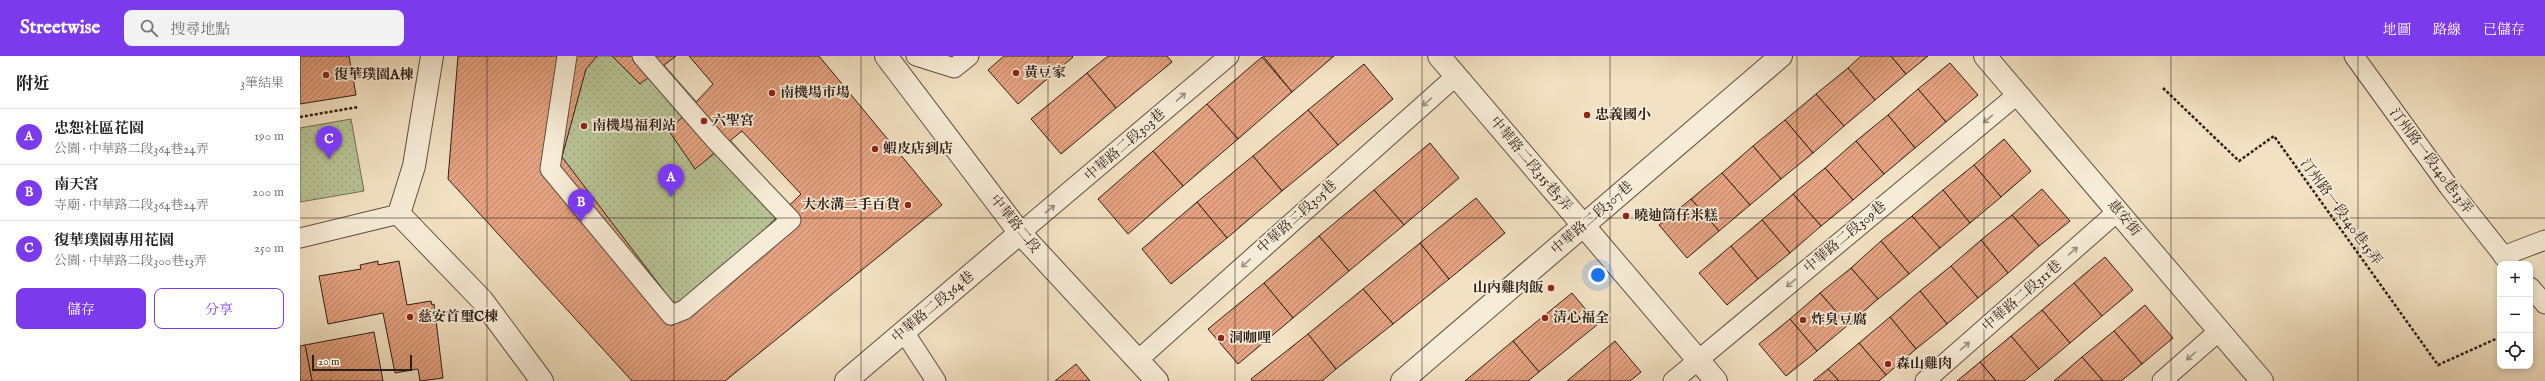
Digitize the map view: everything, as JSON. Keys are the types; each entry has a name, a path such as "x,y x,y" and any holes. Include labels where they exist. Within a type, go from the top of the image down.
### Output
{"street":[{"path":"432,56 414,166 399,214 482,300 542,381"},
{"name":"中華路二段","path":"886,56 1020,233 1157,381"},
{"name":"中華路二段315巷5弄","path":"1439,56 1716,381"},
{"name":"中華路二段307巷","path":"1402,381 1782,56"},
{"name":"惠安街","path":"1985,56 2262,381"},
{"name":"中華路二段364巷","path":"846,381 1020,233"}],"lane":[{"path":"567,56 550,169 671,315 684,310 791,220 716,141 642,56"},
{"path":"916,56 954,68 969,56"},
{"name":"中華路二段303巷","path":"1020,233 1229,56"},
{"name":"汀州路一段140巷13弄","path":"2354,56 2449,187 2507,260"},
{"name":"中華路二段305巷","path":"1138,359 1456,76"},
{"name":"中華路二段309巷","path":"1673,381 2018,94"},
{"name":"中華路二段311巷","path":"1925,381 2118,211"},
{"path":"300,238 399,214"},
{"path":"2507,260 2545,240"},
{"path":"2533,290 2545,304"},
{"path":"2162,381 2219,331"},
{"path":"904,332 936,381"}],"path":[{"name":"汀州路一段140巷15弄","path":"2163,88 2239,161 2274,136 2438,365 2497,338"},
{"path":"300,117 358,107"}],"green space":[{"path":"554,56 656,56 802,221 670,329 541,174"},
{"path":"351,119 364,191 300,202 300,128"}],"building":[{"name":"復華璞園A棟","path":"300,56 349,56 356,95 300,104"},
{"path":"458,56 597,56 586,69 562,157 680,312 801,194 742,131 695,169 669,131 713,84 689,56 819,56 942,205 725,381 632,381 448,179"},
{"path":"612,56 676,56 640,84"},
{"path":"1004,56 1073,57 1018,104 988,70"},
{"path":"1108,56 1167,56 1172,62 1116,108 1087,73"},
{"path":"1263,56 1334,56 1292,92"},
{"path":"1861,56 1891,56 1906,74 1875,100 1848,68"},
{"path":"1891,56 1928,56 1906,74"},
{"path":"1262,57 1292,92 1238,139 1207,104"},
{"path":"1950,63 1978,95 1946,122 1918,89"},
{"path":"1364,64 1393,99 1338,145 1308,110"},
{"path":"1848,68 1875,100 1844,126 1816,94"},
{"path":"1087,73 1116,108 1061,154 1031,119"},
{"path":"1918,89 1946,122 1915,148 1888,115"},
{"path":"1816,94 1844,126 1813,153 1785,120"},
{"path":"1207,104 1238,139 1183,186 1153,151"},
{"path":"1308,110 1338,145 1282,191 1253,156"},
{"path":"1888,115 1915,148 1884,174 1856,141"},
{"path":"1785,120 1813,153 1781,179 1753,146"},
{"path":"2004,139 2031,171 2001,197 1974,165"},
{"path":"1856,141 1884,174 1853,200 1825,168"},
{"path":"1430,143 1459,178 1404,225 1374,190"},
{"path":"1753,146 1781,179 1750,205 1722,173"},
{"path":"1153,151 1183,186 1128,234 1098,199"},
{"path":"1253,156 1282,191 1227,238 1197,202"},
{"path":"1974,165 2001,197 1970,223 1943,190"},
{"path":"1825,168 1853,200 1821,226 1793,194"},
{"path":"1722,173 1750,205 1719,231 1691,199"},
{"path":"2042,189 2070,221 2039,246 2012,215"},
{"path":"1374,190 1404,225 1349,271 1319,236"},
{"path":"1943,190 1970,223 1940,248 1912,216"},
{"path":"1793,194 1821,226 1790,253 1762,220"},
{"path":"1476,198 1505,233 1449,279 1420,243"},
{"path":"1691,199 1719,231 1687,258 1659,225"},
{"path":"1197,202 1227,238 1171,284 1142,249"},
{"path":"2012,215 2039,246 2008,273 1981,240"},
{"path":"1912,216 1940,248 1909,274 1881,241"},
{"path":"1762,220 1790,253 1758,279 1731,246"},
{"path":"1319,236 1349,271 1293,318 1264,283"},
{"path":"1981,240 2008,273 1978,298 1951,266"},
{"path":"1881,241 1909,274 1878,299 1851,268"},
{"path":"1420,243 1449,279 1393,324 1363,289"},
{"path":"1731,246 1758,279 1727,305 1699,273"},
{"path":"2105,257 2133,290 2102,316 2074,283"},
{"name":"慈安首璽C棟","path":"378,261 378,265 399,261 407,305 431,301 432,305 434,304 443,378 420,381 418,369 395,373 383,313 328,324 319,276 361,269 360,265"},
{"path":"1951,266 1978,298 1947,324 1920,291"},
{"path":"1851,268 1878,299 1848,325 1820,293"},
{"path":"1264,283 1293,318 1238,364 1208,329"},
{"path":"2074,283 2102,316 2070,343 2042,310"},
{"path":"1363,289 1393,324 1336,369 1308,334"},
{"path":"1920,291 1947,324 1916,349 1890,317"},
{"path":"1572,293 1598,324 1539,372 1513,341"},
{"path":"1820,293 1848,325 1817,351 1790,319"},
{"path":"2145,305 2173,338 2142,364 2114,331"},
{"path":"2042,310 2070,343 2039,369 2011,336"},
{"path":"1890,317 1916,349 1886,375 1859,343"},
{"path":"1790,319 1817,351 1786,376 1759,344"},
{"path":"2114,331 2142,364 2121,381 2103,381 2082,357"},
{"path":"374,332 383,381 312,381 305,345"},
{"path":"1308,334 1336,369 1322,381 1252,381 1251,379"},
{"path":"2011,336 2039,369 2024,381 1996,381 1980,362"},
{"path":"1513,341 1539,372 1528,381 1465,381"},
{"path":"1615,341 1641,372 1630,381 1567,381"},
{"path":"1859,343 1886,375 1879,381 1839,381 1828,369"},
{"path":"305,345 312,381 300,381 300,346"},
{"path":"2082,357 2103,381 2054,381"},
{"path":"1980,362 1996,381 1957,381"},
{"path":"1076,364 1090,381 1055,381"},
{"path":"1828,369 1839,381 1813,381"}],"place":[{"name":"黃豆家","path":"1016,73"},
{"name":"復華璞園A棟","path":"326,75"},
{"name":"南機場市場","path":"772,93"},
{"name":"忠義國小","path":"1587,115"},
{"name":"六聖宮","path":"704,121"},
{"name":"南機場福利站","path":"584,126"},
{"name":"蝦皮店到店","path":"875,149"},
{"name":"復華璞園專用花園","path":"329,159"},
{"name":"忠恕社區花園","path":"671,197"},
{"name":"大水溝二手百貨","path":"908,205"},
{"name":"曉迪筒仔米糕","path":"1626,216"},
{"name":"南天宮","path":"581,222"},
{"name":"山內雞肉飯","path":"1551,288"},
{"name":"慈安首璽C棟","path":"410,317"},
{"name":"清心福全","path":"1545,318"},
{"name":"炸臭豆腐","path":"1803,320"},
{"name":"洞咖哩","path":"1221,338"},
{"name":"森山雞肉","path":"1888,364"}]}
